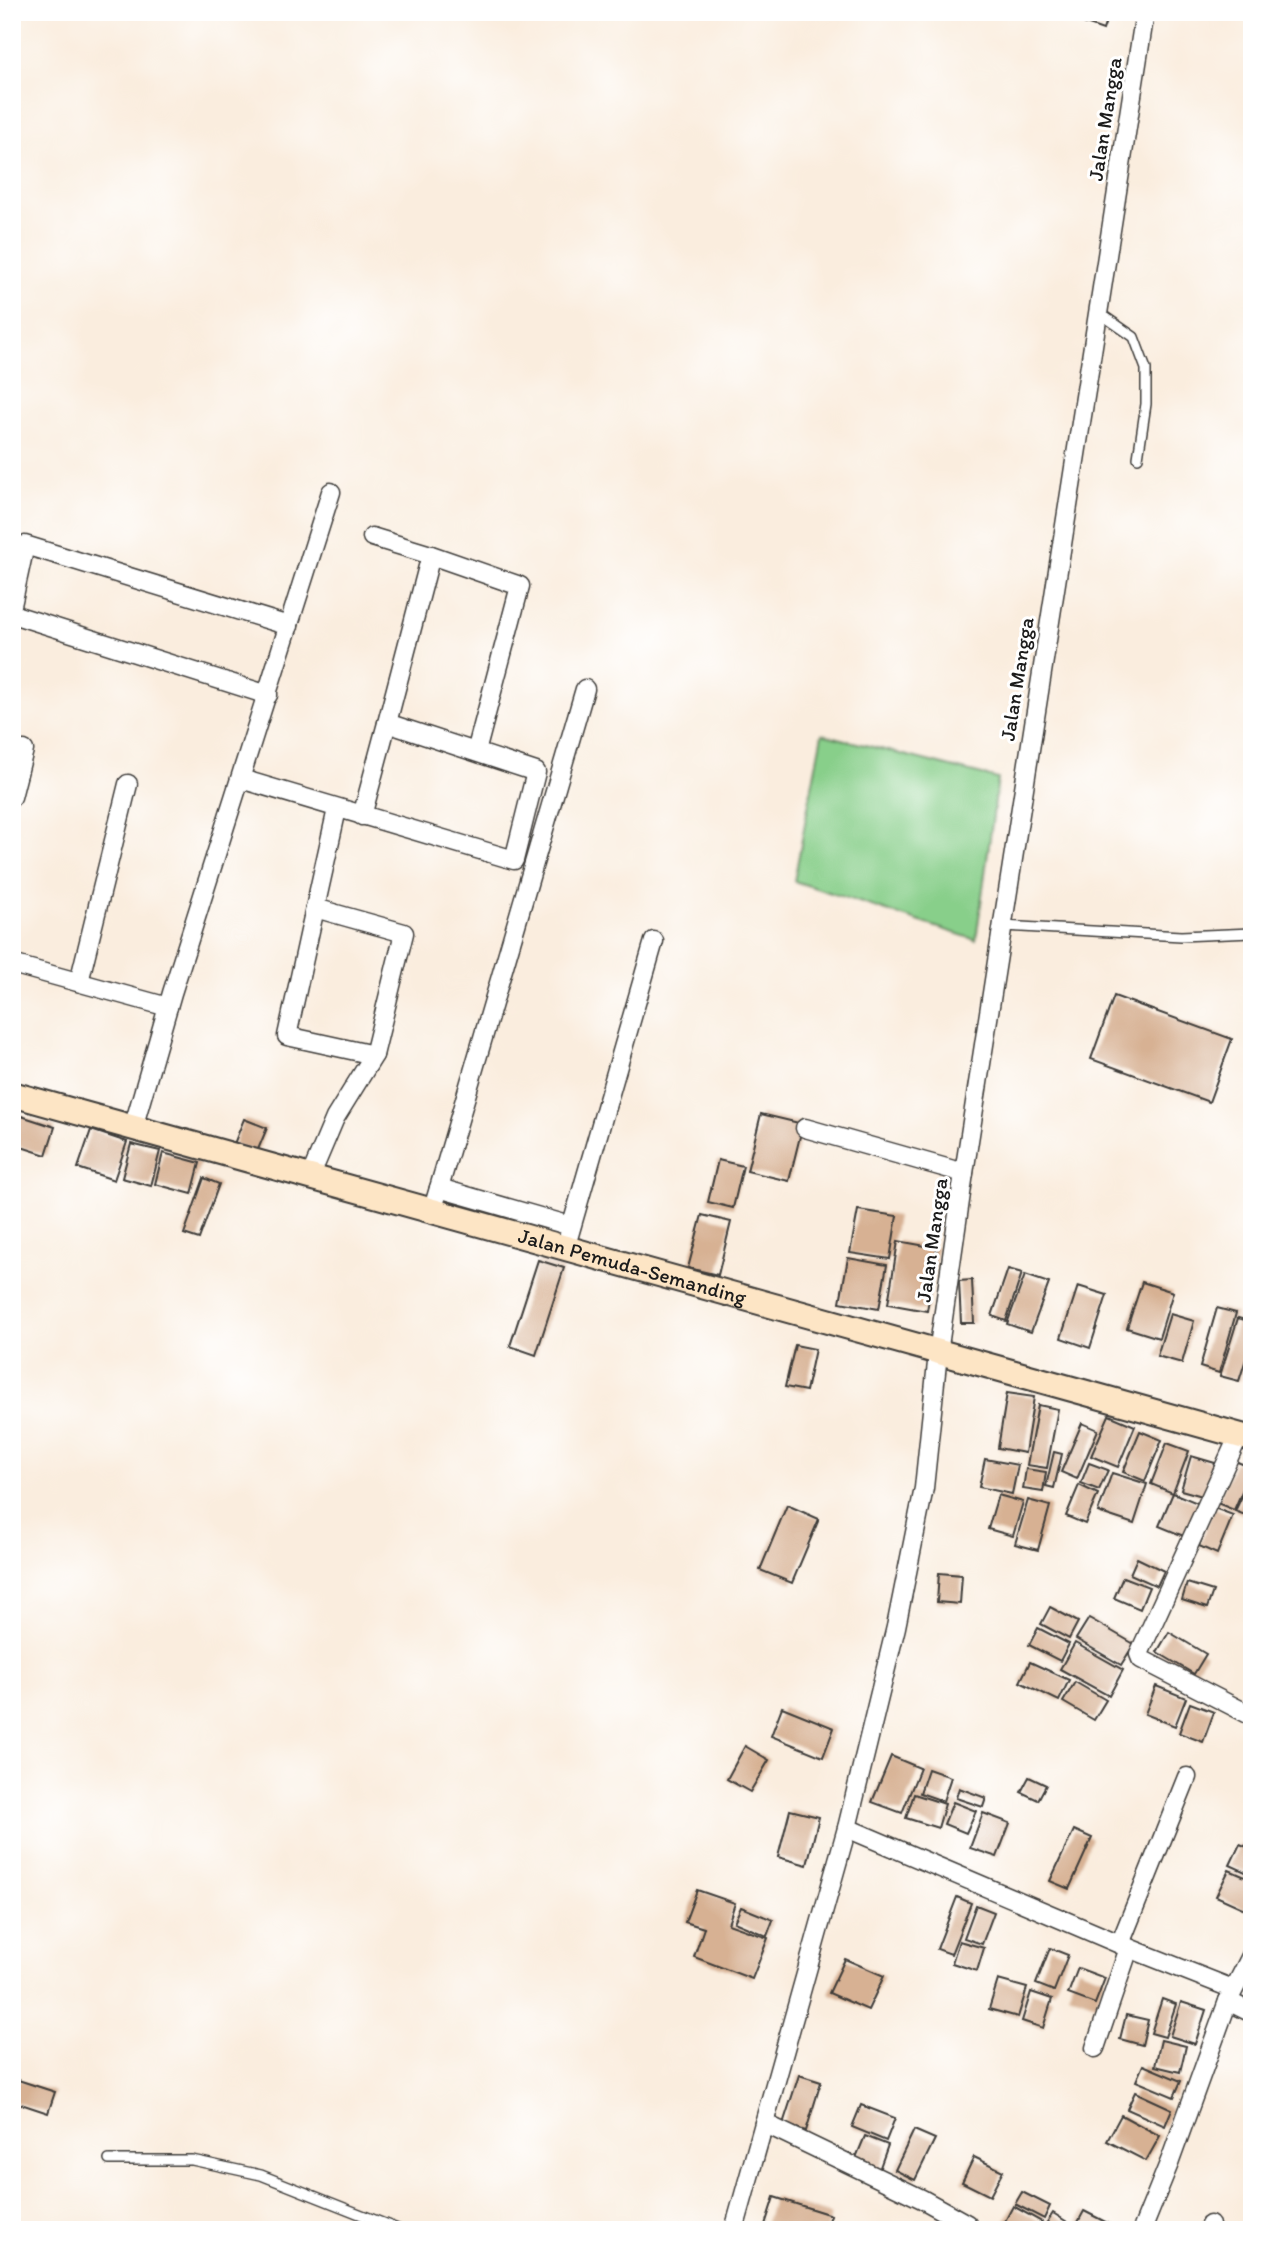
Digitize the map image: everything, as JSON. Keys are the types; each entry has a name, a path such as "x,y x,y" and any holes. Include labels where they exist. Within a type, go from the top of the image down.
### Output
{"main road":[{"name":"Jalan Pemuda-Semanding","path":"12,1094 310,1177 436,1200 568,1238 938,1353 1245,1437"}],"street":[{"name":"Jalan Mangga","path":"734,2230 847,1828 896,1627 924,1488 938,1353 964,1173 1145,12"},
{"path":"133,1128 168,1007 331,492"},
{"path":"372,537 520,586 476,752"},
{"path":"12,605 25,545 289,625"},
{"path":"362,816 432,555"},
{"path":"12,614 268,695"},
{"path":"436,1200 585,689"},
{"path":"241,779 514,860 536,772 387,723"},
{"path":"12,797 24,750"},
{"path":"79,982 128,784"},
{"path":"337,809 287,1036 374,1055"},
{"path":"310,1177 335,1118 374,1055 404,933 315,908"},
{"path":"568,1238 654,942"},
{"path":"12,964 168,1007"},
{"path":"805,1128 964,1173"},
{"path":"1245,1437 1139,1654 1141,1659 1252,1716"},
{"path":"1095,2048 1124,1946 1187,1777"},
{"path":"847,1828 1124,1946 1230,1995 1252,2013"},
{"path":"1142,2230 1230,1995 1252,1954"},
{"path":"764,2123 922,2199 967,2224 971,2230"}],"lane":[{"path":"1098,312 1134,337 1146,369 1146,404 1138,458"},
{"path":"1002,926 1181,936 1252,933"},
{"path":"109,2161 192,2161 261,2175 400,2230"}],"green space":[{"path":"822,734 998,779 976,940 794,881"}],"building":[{"path":"1052,12 1109,12 1103,30"},
{"path":"1114,996 1232,1039 1209,1102 1091,1059"},
{"path":"12,1113 55,1127 46,1155 12,1144"},
{"path":"761,1114 803,1124 789,1181 747,1171"},
{"path":"244,1119 267,1128 257,1152 234,1144"},
{"path":"91,1130 127,1142 114,1180 78,1168"},
{"path":"131,1144 160,1151 151,1186 122,1178"},
{"path":"163,1153 200,1163 192,1194 155,1184"},
{"path":"718,1160 743,1166 733,1208 708,1202"},
{"path":"204,1178 219,1184 199,1239 184,1234"},
{"path":"858,1210 897,1216 890,1259 850,1253"},
{"path":"702,1215 731,1222 718,1275 688,1268"},
{"path":"898,1241 937,1248 927,1311 888,1304"},
{"path":"848,1258 887,1265 879,1309 840,1302"},
{"path":"538,1260 564,1268 536,1355 510,1346"},
{"path":"1008,1269 1022,1273 1006,1321 992,1316"},
{"path":"1025,1275 1049,1283 1031,1332 1007,1324"},
{"path":"972,1280 974,1323 961,1323 959,1281"},
{"path":"1142,1282 1173,1292 1159,1338 1127,1328"},
{"path":"1078,1286 1107,1295 1090,1348 1061,1338"},
{"path":"1217,1308 1236,1313 1219,1373 1200,1367"},
{"path":"1170,1314 1194,1321 1182,1363 1157,1356"},
{"path":"1238,1318 1252,1322 1252,1340 1239,1381 1220,1376"},
{"path":"795,1345 815,1349 806,1391 785,1387"},
{"path":"1007,1393 1034,1397 1025,1453 998,1448"},
{"path":"1038,1405 1058,1409 1047,1468 1027,1465"},
{"path":"1109,1415 1135,1426 1118,1467 1091,1456"},
{"path":"1082,1423 1098,1430 1077,1479 1061,1472"},
{"path":"1140,1431 1162,1440 1145,1481 1123,1472"},
{"path":"1167,1443 1189,1451 1173,1493 1151,1484"},
{"path":"1054,1452 1062,1454 1054,1488 1046,1486"},
{"path":"1191,1456 1215,1463 1206,1497 1181,1490"},
{"path":"985,1459 1018,1465 1012,1494 979,1487"},
{"path":"1235,1461 1252,1468 1234,1510 1217,1503"},
{"path":"1089,1463 1108,1470 1099,1490 1081,1483"},
{"path":"1026,1469 1046,1472 1043,1492 1023,1489"},
{"path":"1112,1473 1147,1484 1134,1524 1098,1512"},
{"path":"1252,1475 1252,1500 1245,1515 1235,1511"},
{"path":"1079,1485 1098,1494 1085,1524 1066,1516"},
{"path":"1173,1493 1200,1504 1186,1537 1159,1526"},
{"path":"998,1495 1023,1502 1013,1536 988,1529"},
{"path":"1028,1500 1050,1506 1038,1550 1015,1544"},
{"path":"787,1505 819,1519 792,1583 760,1570"},
{"path":"1214,1508 1233,1515 1217,1554 1199,1546"},
{"path":"1137,1558 1164,1571 1157,1586 1130,1574"},
{"path":"939,1573 962,1575 960,1604 937,1602"},
{"path":"1123,1577 1149,1587 1140,1609 1114,1598"},
{"path":"1187,1583 1213,1591 1207,1608 1182,1600"},
{"path":"1050,1607 1078,1622 1069,1639 1041,1624"},
{"path":"1089,1618 1134,1644 1121,1665 1076,1639"},
{"path":"1038,1628 1069,1644 1060,1661 1029,1645"},
{"path":"1169,1632 1206,1654 1194,1674 1157,1652"},
{"path":"1075,1643 1123,1670 1109,1696 1060,1669"},
{"path":"1030,1662 1069,1680 1059,1701 1020,1682"},
{"path":"1075,1682 1106,1700 1094,1720 1063,1702"},
{"path":"1156,1686 1186,1698 1175,1726 1145,1714"},
{"path":"1190,1703 1214,1712 1203,1742 1179,1733"},
{"path":"782,1707 834,1728 823,1757 771,1736"},
{"path":"745,1746 769,1760 750,1792 727,1779"},
{"path":"891,1756 920,1768 902,1813 872,1802"},
{"path":"928,1769 951,1777 943,1801 920,1793"},
{"path":"1029,1777 1046,1785 1038,1800 1021,1792"},
{"path":"959,1788 986,1798 983,1807 956,1798"},
{"path":"914,1794 945,1804 938,1828 906,1818"},
{"path":"953,1802 976,1811 966,1833 944,1824"},
{"path":"790,1810 819,1817 807,1865 778,1857"},
{"path":"983,1813 1010,1823 997,1857 970,1848"},
{"path":"1074,1830 1092,1838 1069,1889 1050,1881"},
{"path":"1240,1844 1252,1849 1252,1875 1230,1865"},
{"path":"1229,1870 1252,1880 1252,1905 1249,1911 1216,1896"},
{"path":"697,1890 735,1903 728,1924 768,1938 752,1979 694,1957 704,1928 685,1922"},
{"path":"957,1897 971,1903 951,1954 937,1949"},
{"path":"976,1905 994,1912 982,1944 964,1938"},
{"path":"741,1907 773,1920 767,1936 734,1922"},
{"path":"959,1941 984,1948 977,1971 952,1963"},
{"path":"1050,1948 1068,1955 1054,1991 1036,1984"},
{"path":"845,1959 884,1976 868,2010 829,1993"},
{"path":"1078,1968 1105,1978 1095,2004 1068,1994"},
{"path":"998,1980 1027,1988 1018,2017 989,2009"},
{"path":"1031,1992 1052,1999 1043,2028 1022,2021"},
{"path":"1162,1999 1176,2004 1165,2037 1151,2033"},
{"path":"1181,2002 1206,2010 1195,2044 1170,2036"},
{"path":"1126,2015 1148,2020 1142,2045 1120,2039"},
{"path":"1161,2040 1186,2046 1180,2072 1155,2066"},
{"path":"1143,2065 1181,2081 1174,2097 1136,2081"},
{"path":"799,2075 821,2082 806,2131 783,2124"},
{"path":"12,2078 55,2092 48,2113 12,2101"},
{"path":"1135,2092 1172,2109 1165,2126 1127,2109"},
{"path":"861,2105 895,2118 886,2141 852,2127"},
{"path":"1121,2115 1160,2136 1146,2161 1107,2141"},
{"path":"914,2130 935,2139 915,2180 895,2170"},
{"path":"865,2136 888,2145 879,2170 855,2160"},
{"path":"974,2157 1003,2171 990,2196 962,2182"},
{"path":"1022,2192 1050,2206 1044,2219 1015,2204"},
{"path":"774,2197 831,2215 826,2230 764,2228"},
{"path":"1013,2206 1042,2222 1037,2230 1017,2230 1004,2223"},
{"path":"1084,2211 1121,2230 1089,2230 1077,2224"},
{"path":"1053,2213 1072,2225 1069,2230 1042,2230"}]}
